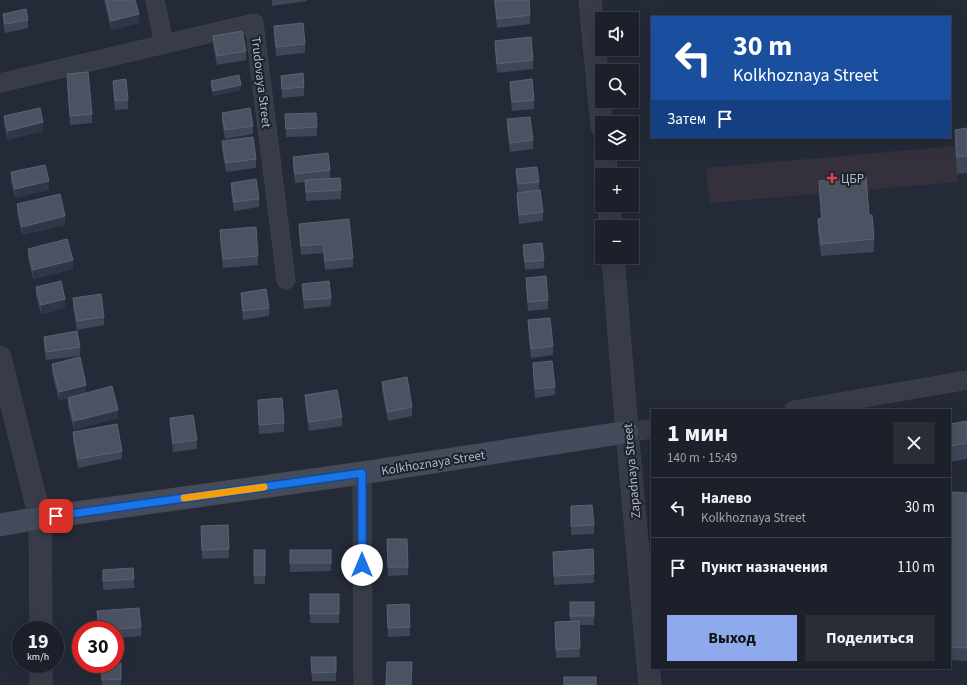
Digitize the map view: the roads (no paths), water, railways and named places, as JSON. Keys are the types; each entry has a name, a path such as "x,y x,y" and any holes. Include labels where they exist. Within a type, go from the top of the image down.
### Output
{"main road":[{"name":"Kolkhoznaya Street","path":"0,525 40,518 362,473 627,432"}],"street":[{"path":"155,0 164,44"},
{"path":"590,0 601,116"},
{"name":"Trudovaya Street","path":"0,83 254,23 286,280"},
{"name":"Zapadnaya Street","path":"614,264 650,685"},
{"path":"0,357 40,518 40,621"},
{"path":"800,409 967,380"},
{"name":"Kolkhoznaya Street","path":"627,432 651,429"},
{"path":"362,473 363,685"},
{"path":"41,673 41,685"}],"place":[{"name":"ЦБР","path":"832,178"}]}
